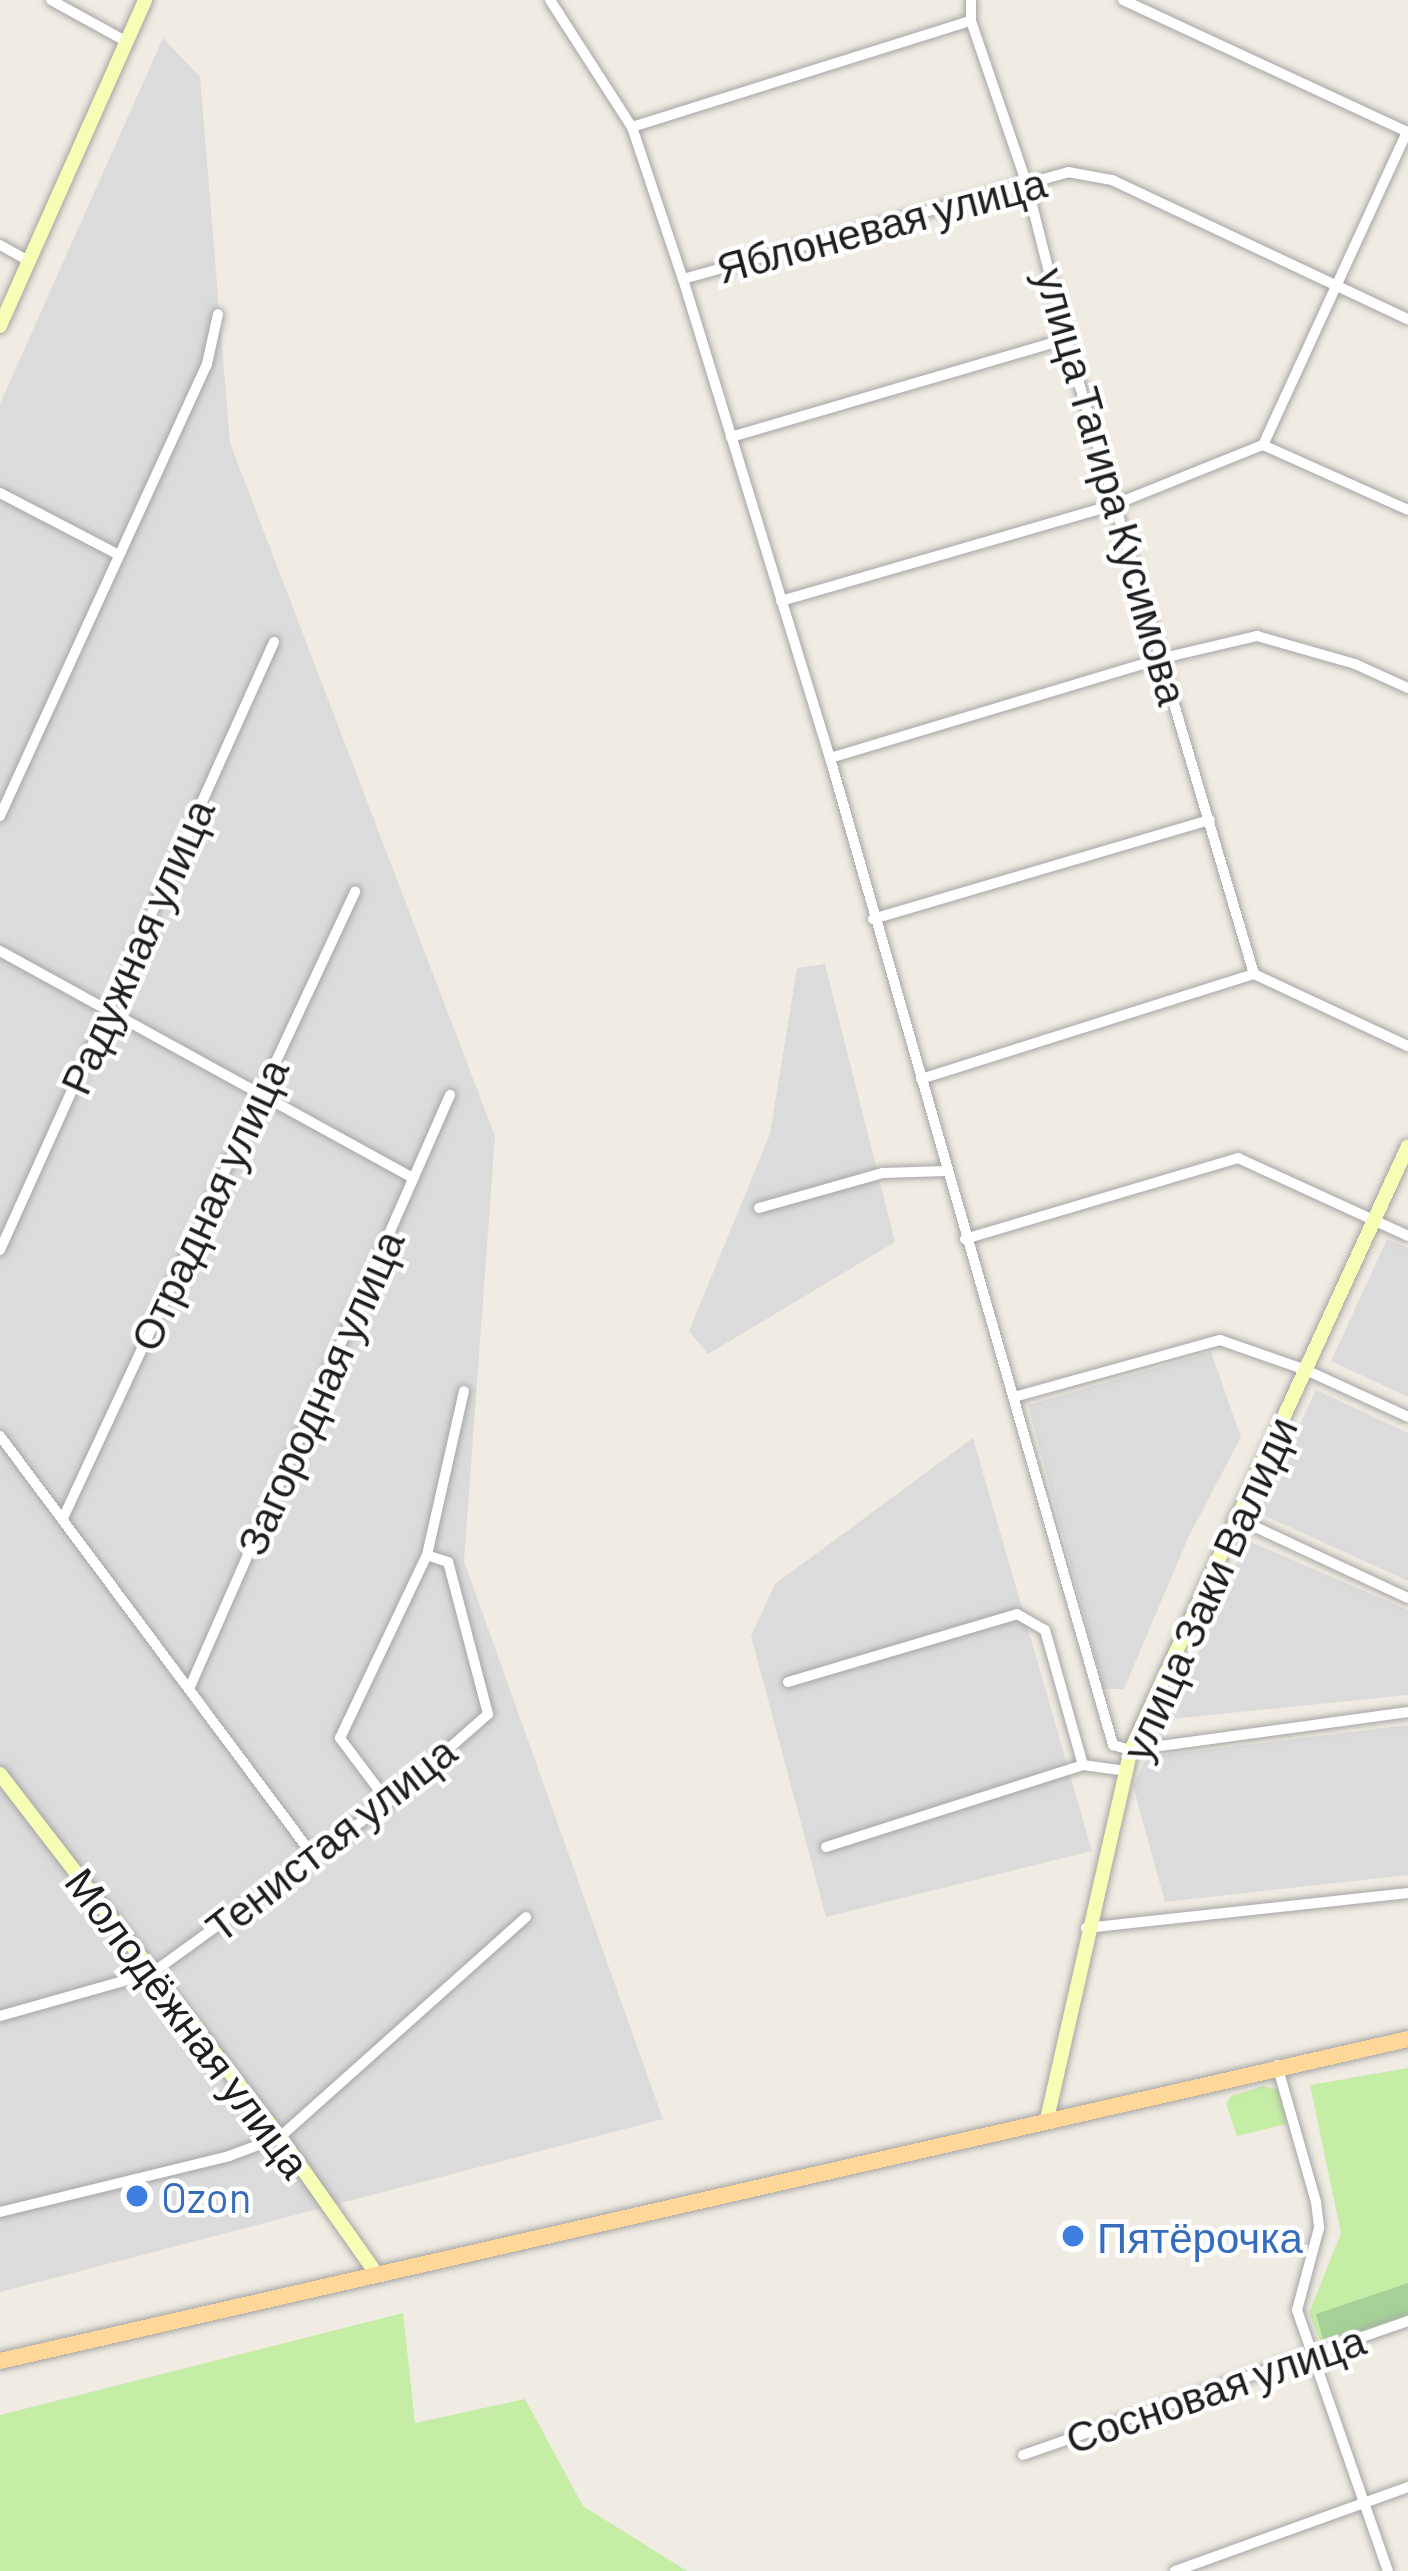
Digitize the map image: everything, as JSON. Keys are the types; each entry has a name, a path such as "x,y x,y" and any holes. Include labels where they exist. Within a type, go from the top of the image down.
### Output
{"main road":[{"path":"0,2361 376,2273 492,2251 1277,2065 1408,2039"}],"street":[{"path":"51,0 128,42"},
{"path":"0,326 146,0"},
{"path":"550,0 632,127 682,279 830,758 1113,1745 1131,1750 1408,1712"},
{"name":"улица Тагира Кусимова","path":"971,0 971,21 1027,185 1066,339 1254,974"},
{"path":"781,601 1116,503 1263,445 1407,132 1123,0"},
{"path":"632,127 971,21"},
{"name":"Яблоневая улица","path":"682,279 1068,172 1112,181 1408,319"},
{"path":"0,245 28,261"},
{"path":"0,816 207,364 218,314"},
{"path":"731,436 1066,339"},
{"path":"1263,445 1408,510"},
{"path":"0,493 119,555"},
{"path":"830,758 1163,658 1257,636 1355,664 1408,688"},
{"name":"Радужная улица","path":"0,1250 274,642"},
{"path":"874,919 1210,820"},
{"name":"Отрадная улица","path":"64,1516 355,892"},
{"path":"0,951 413,1178"},
{"path":"921,1079 1254,974 1408,1046"},
{"name":"Загородная улица","path":"189,1689 450,1095"},
{"name":"улица Заки Валиди","path":"1047,2119 1086,1928 1131,1750 1408,1146"},
{"path":"965,1239 1238,1158 1408,1235"},
{"path":"759,1208 883,1173 945,1171"},
{"path":"1014,1397 1220,1340 1306,1370 1408,1417"},
{"path":"388,1802 340,1738 427,1555 464,1390"},
{"path":"0,1436 314,1856"},
{"path":"1234,1517 1408,1598"},
{"name":"Тенистая улица","path":"0,2016 152,1973 388,1802 488,1714 448,1562 427,1555"},
{"path":"788,1682 1017,1614 1045,1630 1083,1766"},
{"path":"826,1847 1083,1766 1126,1771"},
{"name":"Молодёжная улица","path":"0,1774 280,2137 376,2273"},
{"path":"1086,1928 1408,1893"},
{"path":"0,2212 229,2156 280,2137 526,1917"},
{"path":"1277,2065 1319,2228 1297,2309 1308,2354 1388,2571"},
{"name":"Сосновая улица","path":"1023,2455 1408,2321"},
{"path":"1174,2571 1408,2487"}],"shaded area":[{"path":"163,38 200,77 230,443 495,1136 464,1561 663,2119 0,2292 0,404"},
{"path":"825,964 895,1242 708,1354 689,1331 770,1134 797,968"},
{"path":"1387,1239 1408,1248 1408,1397 1331,1361"},
{"path":"1211,1352 1241,1437 1188,1538 1124,1689 1104,1689 1028,1405"},
{"path":"1316,1390 1408,1433 1408,1581 1259,1513"},
{"path":"973,1438 1092,1851 826,1917 751,1636 775,1584"},
{"path":"1246,1540 1408,1610 1408,1695 1170,1719"},
{"path":"1408,1725 1408,1875 1165,1902 1133,1786 1147,1757"}],"green space":[{"path":"1408,2068 1408,2316 1322,2346 1309,2313 1341,2233 1310,2085"},
{"path":"1263,2086 1279,2090 1287,2124 1237,2136 1226,2104 1231,2096"},
{"path":"1408,2283 1408,2314 1324,2343 1316,2314"},
{"path":"403,2313 415,2423 525,2399 583,2506 687,2571 0,2571 0,2415"}],"place":[{"name":"Ozon","path":"137,2196"},
{"name":"Пятёрочка","path":"1073,2236"}]}
